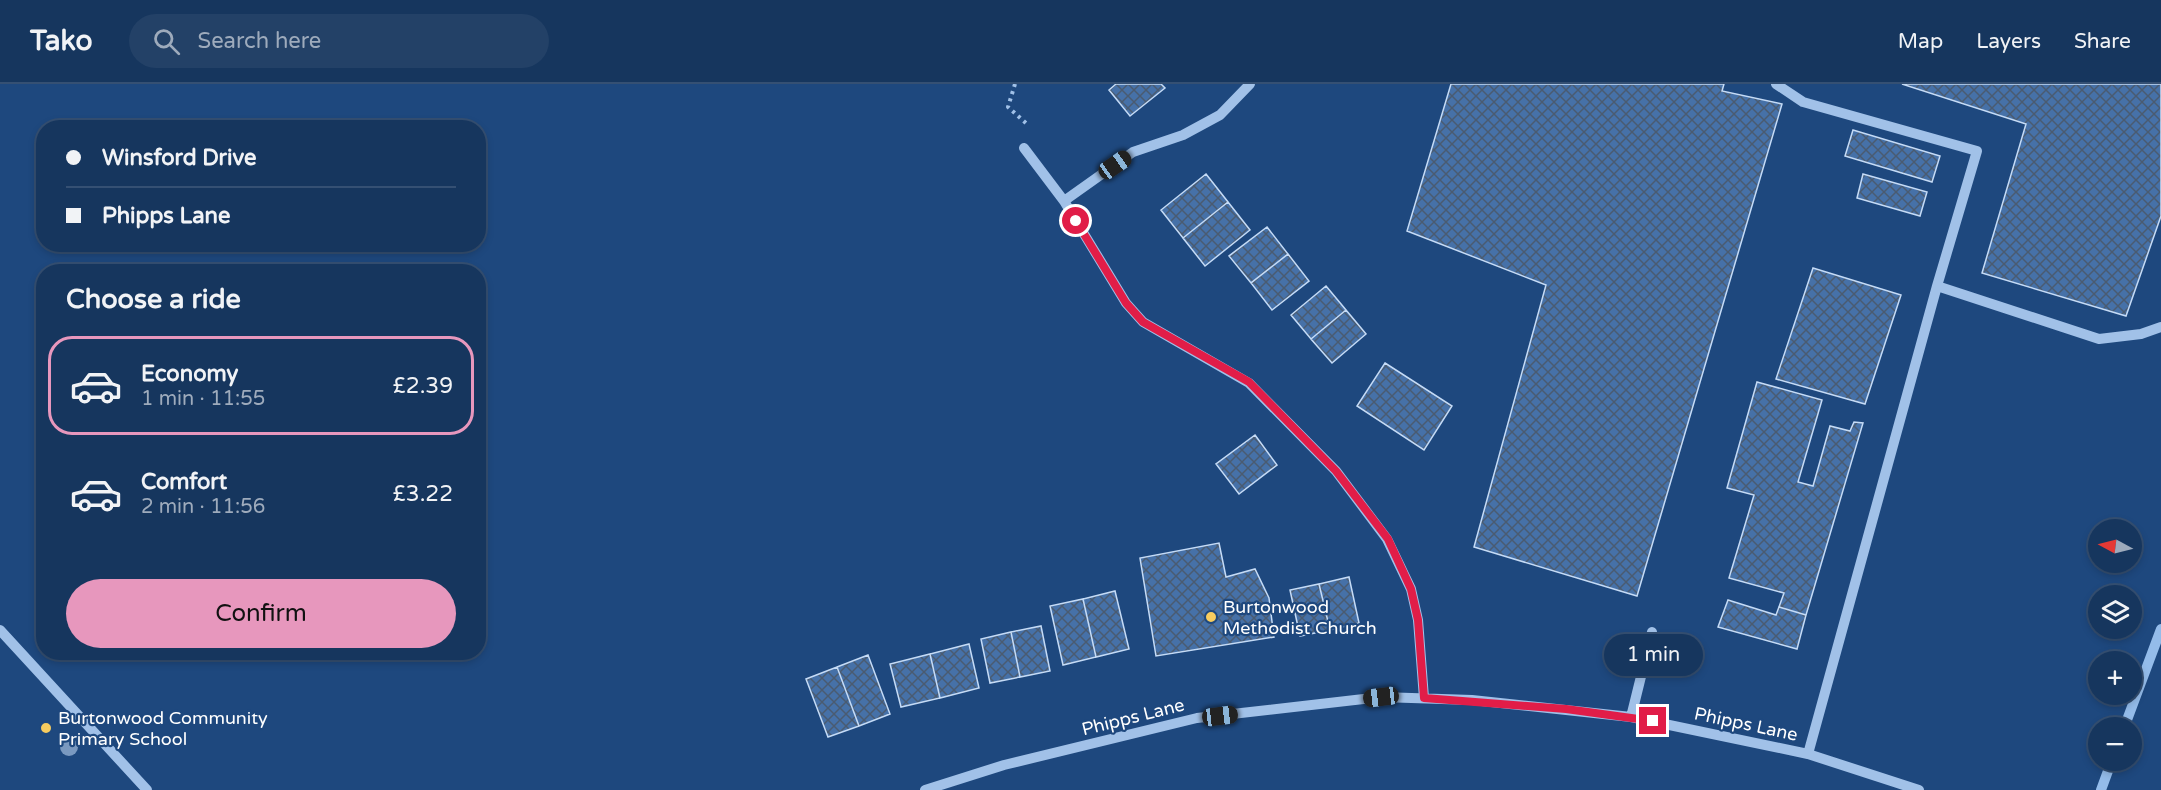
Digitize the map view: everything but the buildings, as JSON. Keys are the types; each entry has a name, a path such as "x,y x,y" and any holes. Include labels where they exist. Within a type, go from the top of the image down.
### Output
{"street":[{"path":"1064,201 1133,152 1183,135 1220,115 1250,84"},
{"path":"1776,84 1803,102 1977,151 1937,286 1808,754"},
{"path":"1024,148 1064,201 1126,303 1143,322 1249,382 1336,471 1388,539 1411,589 1418,620 1424,698"},
{"path":"1937,286 2099,339 2141,334 2161,327"},
{"path":"0,630 147,790"},
{"path":"1630,717 1652,632"},
{"name":"Phipps Lane","path":"925,790 1004,765 1197,718 1381,697 1508,704 1630,717 1808,754 1919,790"}],"path":[{"path":"1015,84 1008,107 1030,127"}],"waterway":[{"path":"2128,717 2161,629"},
{"path":"2101,790 2108,771"}],"place":[{"name":"Burtonwood Methodist Church","path":"1211,617"},
{"name":"Burtonwood Community Primary School","path":"46,728"}],"route":[{"path":"1076,221 1126,303 1143,322 1249,382 1336,471 1388,539 1411,589 1418,620 1424,698 1566,709 1653,721"}]}
